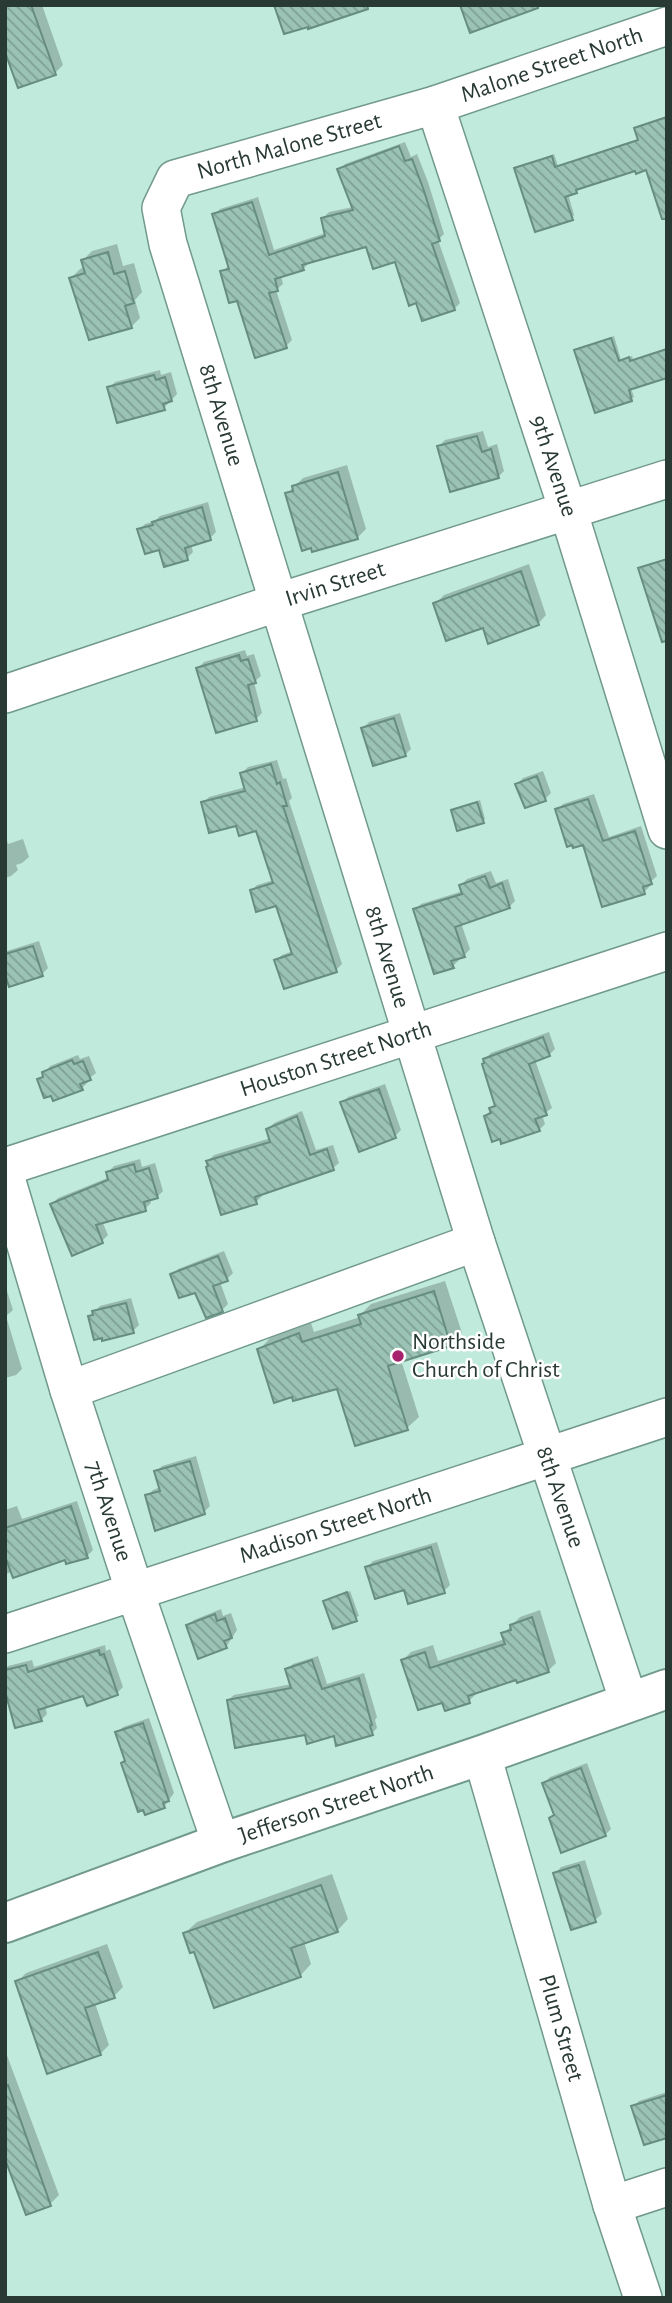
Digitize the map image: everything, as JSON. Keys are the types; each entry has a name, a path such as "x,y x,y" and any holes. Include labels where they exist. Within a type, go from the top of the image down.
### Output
{"main road":[{"name":"Jefferson Street North","path":"5,1923 220,1843 482,1755 667,1689"}],"street":[{"name":"Malone Street North","path":"435,105 667,26"},
{"name":"North Malone Street","path":"161,208 175,179 435,105"},
{"name":"9th Avenue","path":"435,105 568,510 667,830"},
{"name":"8th Avenue","path":"161,208 168,244 410,1034 546,1456 629,1702"},
{"name":"Irvin Street","path":"5,694 279,601 667,479"},
{"name":"Houston Street North","path":"5,1167 667,951"},
{"name":"7th Avenue","path":"5,1175 69,1390 220,1843"},
{"path":"69,1390 476,1242"},
{"name":"Madison Street North","path":"5,1634 667,1417"},
{"name":"Plum Street","path":"482,1755 612,2205 643,2298"},
{"path":"612,2205 667,2187"}],"building":[{"path":"5,5 31,5 56,75 18,88 5,52"},
{"path":"274,5 367,5 368,9 284,34"},
{"path":"460,5 538,5 538,8 470,33"},
{"path":"667,117 667,219 662,219 646,170 636,174 635,171 576,190 577,193 565,197 573,220 535,232 514,168 552,156 555,167 638,140 634,128"},
{"path":"399,146 405,161 412,159 423,188 440,241 432,244 455,310 422,321 416,303 409,306 395,262 373,269 366,247 302,265 304,270 275,279 278,291 269,293 287,348 255,358 237,301 229,303 220,271 229,269 212,214 252,202 269,255 325,236 321,218 353,210 337,169"},
{"path":"108,252 114,274 125,271 134,303 125,306 132,328 89,340 69,278 85,273 81,260"},
{"path":"611,338 619,361 629,357 630,361 667,349 667,378 629,390 632,401 595,413 574,350"},
{"path":"154,375 156,380 165,377 172,401 163,404 165,410 117,423 107,387"},
{"path":"477,436 482,452 491,449 499,478 450,492 437,446"},
{"path":"338,472 358,539 312,552 311,548 302,551 285,493 293,491 292,486"},
{"path":"202,507 211,540 185,548 188,560 164,567 159,550 145,554 137,529"},
{"path":"667,559 667,641 662,642 638,568"},
{"path":"521,571 539,625 488,644 483,628 446,641 433,603"},
{"path":"239,655 241,661 248,659 256,683 248,685 257,721 216,733 196,668"},
{"path":"394,718 406,756 373,766 361,728"},
{"path":"271,764 277,784 280,782 287,806 283,806 337,972 284,989 274,960 292,954 276,906 256,912 250,890 273,883 256,831 239,836 236,826 209,833 201,802 245,791 240,773"},
{"path":"537,776 546,801 525,808 515,784"},
{"path":"588,799 603,841 635,831 652,884 643,887 645,894 602,907 583,845 567,847 555,809"},
{"path":"477,802 484,823 457,831 451,810"},
{"path":"485,876 490,888 502,883 510,908 455,927 465,957 451,961 454,968 434,974 413,909 462,894 459,885"},
{"path":"33,946 43,976 9,987 5,974 5,954"},
{"path":"543,1037 550,1056 529,1064 547,1115 535,1119 540,1131 501,1144 500,1139 492,1142 484,1116 491,1113 489,1108 495,1106 482,1064 483,1059"},
{"path":"72,1060 74,1064 83,1061 91,1080 80,1084 83,1090 53,1101 51,1096 44,1098 37,1079 43,1077 42,1072"},
{"path":"379,1089 396,1138 359,1152 340,1102"},
{"path":"297,1116 310,1155 327,1149 334,1170 255,1197 257,1204 221,1215 206,1161 270,1142 266,1129"},
{"path":"134,1164 136,1172 149,1168 158,1198 144,1202 146,1211 96,1225 103,1243 72,1256 50,1204 108,1180 106,1172"},
{"path":"218,1256 228,1281 213,1286 223,1312 206,1318 195,1293 179,1298 170,1274"},
{"path":"434,1291 451,1346 388,1366 408,1430 355,1446 337,1389 293,1401 292,1397 274,1403 257,1349 299,1333 302,1342 361,1324 358,1315"},
{"path":"126,1303 134,1333 102,1341 102,1338 94,1340 88,1316 93,1315 92,1311"},
{"path":"190,1461 205,1514 155,1531 145,1495 160,1491 154,1471"},
{"path":"71,1506 88,1558 66,1564 65,1560 13,1578 5,1556 5,1528"},
{"path":"431,1547 445,1593 408,1604 404,1590 375,1599 365,1567"},
{"path":"347,1592 357,1621 333,1629 323,1601"},
{"path":"215,1614 217,1621 225,1618 232,1638 224,1641 227,1648 198,1659 186,1625"},
{"path":"532,1617 549,1672 468,1696 470,1703 445,1711 442,1703 418,1710 401,1660 425,1652 430,1668 505,1644 501,1633 511,1630 510,1625"},
{"path":"99,1650 100,1655 104,1654 118,1695 87,1706 83,1696 38,1710 42,1721 15,1728 5,1691 5,1670 26,1665 28,1672"},
{"path":"312,1660 322,1689 359,1678 373,1735 336,1746 334,1736 307,1744 305,1735 235,1748 227,1700 291,1688 285,1669"},
{"path":"143,1723 169,1801 163,1803 165,1808 145,1815 143,1810 138,1812 121,1763 125,1761 115,1732"},
{"path":"581,1768 606,1836 561,1853 549,1818 554,1815 542,1783"},
{"path":"579,1865 596,1922 571,1930 553,1873"},
{"path":"321,1885 338,1932 291,1948 301,1977 214,2008 194,1952 190,1953 183,1933"},
{"path":"98,1952 115,1998 85,2008 101,2055 47,2074 15,1981"},
{"path":"8,2085 51,2206 26,2215 5,2159 5,2086"},
{"path":"667,2095 667,2138 644,2145 631,2106"}],"place":[{"name":"Northside Church of Christ","path":"398,1356"}]}
